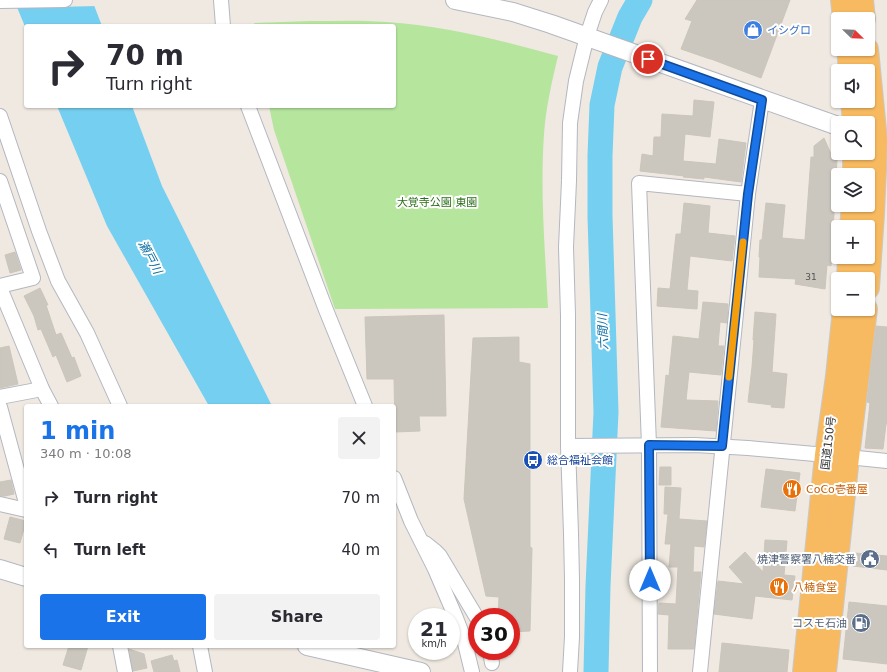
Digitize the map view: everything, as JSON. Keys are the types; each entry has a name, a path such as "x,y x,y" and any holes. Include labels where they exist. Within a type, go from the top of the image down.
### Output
{"highway":[{"path":"842,0 843,12"},
{"path":"862,0 863,12"},
{"path":"868,56 877,141 869,272"},
{"name":"国道150号","path":"804,672 826,455 843,316"},
{"name":"国道150号","path":"825,672 848,457 865,316"}],"street":[{"path":"0,0 65,0"},
{"path":"221,0 223,24"},
{"path":"455,0 514,12 551,24 831,124"},
{"path":"570,672 572,637 572,446 566,247 570,123 576,81 591,38 595,12 601,0"},
{"path":"700,672 748,194 762,100"},
{"path":"249,108 326,310 364,404"},
{"path":"0,116 39,231 58,281 87,333 119,404"},
{"path":"0,181 33,278 0,287 49,404"},
{"path":"650,672 649,445 639,183 748,194"},
{"path":"0,397 42,389"},
{"path":"0,407 24,496"},
{"path":"572,446 722,446 826,455"},
{"path":"848,457 887,461"},
{"path":"396,483 411,521 435,569 456,618 464,639 472,672"},
{"path":"0,504 24,510"},
{"path":"421,541 440,556 471,608"},
{"path":"0,569 24,576"},
{"path":"120,648 125,672"},
{"path":"200,648 205,672"},
{"path":"316,648 421,672"}],"green space":[{"name":"大覚寺公園 東園","path":"377,21 408,24 451,30 494,39 558,56 546,114 543,156 543,221 548,308 335,309 274,130 269,108 396,108 396,24 254,23"}],"water":[{"path":"14,0 92,0 101,24 24,24"},
{"name":"瀬戸川","path":"58,108 133,108 162,186 271,404 208,404 107,226"}],"pier":[{"path":"12,0 94,0 97,6 15,8"},
{"path":"341,648 384,648 390,672 353,672"}],"building":[{"name":"イシグロ","path":"697,0 790,0 761,78 681,49 692,21 685,19"},
{"path":"694,100 714,102 710,137 685,134 683,161 716,164 719,139 746,143 741,182 704,177 704,179 683,177 684,176 640,171 642,154 653,156 654,137 661,137 662,114 693,116"},
{"path":"824,138 831,154 831,160 837,160 837,168 831,168 831,212 834,212 834,220 831,220 831,266 827,265 825,289 795,284 796,279 759,277 760,240 762,240 766,203 785,205 782,238 805,240 811,157 814,157 814,146"},
{"path":"684,203 710,206 708,233 735,236 732,261 690,256 687,290 698,291 697,309 657,306 658,288 670,289 676,234 681,234"},
{"path":"15,252 21,270 10,273 5,255"},
{"path":"40,288 48,305 46,305 56,335 61,333 72,358 74,357 81,376 67,382 56,355 53,357 41,329 38,330 34,316 24,296"},
{"path":"703,302 728,304 727,323 720,322 718,346 724,346 721,375 689,372 686,400 718,401 716,431 661,427 666,375 669,376 673,336 699,339"},
{"path":"755,312 776,314 772,372 787,374 784,408 748,402 752,367"},
{"path":"444,315 446,416 419,416 420,431 396,432 394,379 367,379 365,317"},
{"path":"876,326 887,327 887,424 883,449 865,448 870,403 867,402"},
{"path":"519,337 519,362 530,364 530,547 532,548 530,631 520,632 520,608 498,608 499,597 486,596 464,499 473,338"},
{"path":"9,346 18,384 0,388 0,348"},
{"path":"660,467 671,467 671,485 659,485"},
{"path":"766,469 800,473 795,511 761,507"},
{"path":"11,480 14,494 0,496 0,482"},
{"path":"665,487 681,488 679,519 707,521 704,547 694,546 693,572 701,572 694,649 668,649 669,615 658,614 659,603 676,604 678,567 669,567 671,544 665,544 668,514 664,514"},
{"path":"10,517 24,520 24,528 20,543 4,539"},
{"path":"765,540 787,541 784,575 795,576 792,600 755,596 752,619 714,614 718,581 744,584 729,567 745,552 763,572"},
{"path":"855,553 887,556 887,570 853,566"},
{"path":"849,602 887,606 887,664 843,659"},
{"path":"722,643 789,650 787,672 719,672"},
{"path":"68,648 87,648 81,670 63,665"},
{"path":"129,649 144,654 147,668 133,671"},
{"path":"172,655 174,661 177,660 180,672 154,672 151,661"}],"waterway":[{"name":"六間川","path":"596,672 598,586 606,412 600,216 602,105 610,67 630,17 640,0"}],"slow traffic":[{"path":"729,377 743,242"}],"place":[{"name":"イシグロ","path":"753,30"},
{"name":"総合福祉会館","path":"533,460"},
{"name":"CoCo壱番屋","path":"792,489"},
{"name":"焼津警察署八楠交番","path":"870,559"},
{"name":"八楠食堂","path":"779,587"},
{"name":"コスモ石油","path":"861,623"}],"route":[{"path":"648,59 762,100 748,194 722,446 649,445 650,580"}]}
